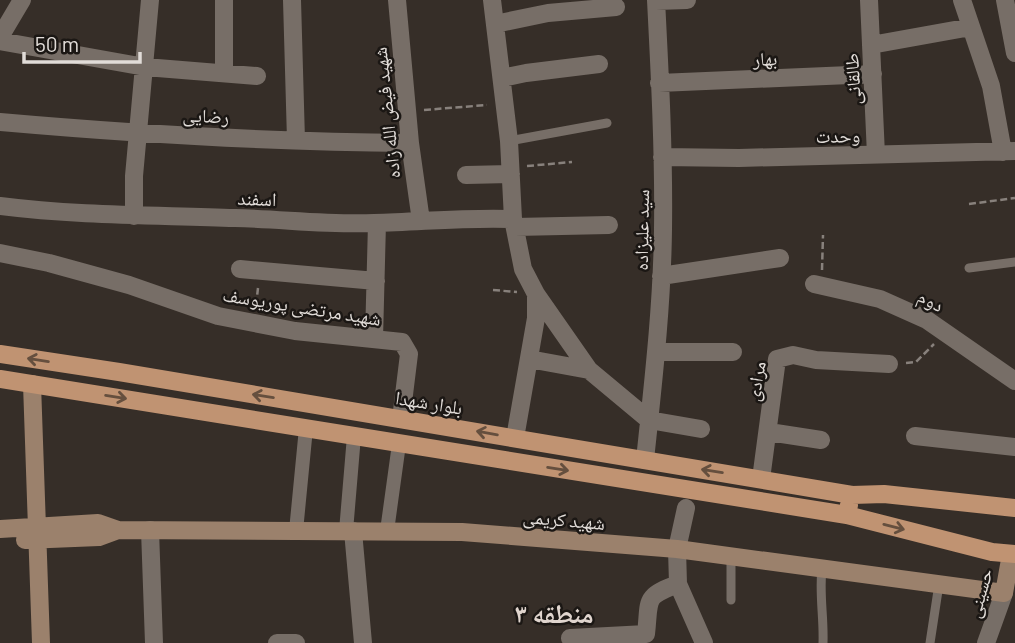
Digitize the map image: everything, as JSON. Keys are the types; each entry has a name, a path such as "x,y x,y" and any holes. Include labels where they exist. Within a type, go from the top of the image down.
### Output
{"main road":[{"name":"بلوار شهدا","path":"0,354 852,495 884,494 1015,508"},
{"path":"0,379 848,515 992,552 1013,554"},
{"path":"32,384 41,643"},
{"path":"796,507 800,486"},
{"path":"848,515 852,495"},
{"path":"0,529 36,533"},
{"name":"شهید کریمی","path":"36,533 99,537 118,530 462,532 677,549 1004,593"},
{"path":"0,541 36,533"},
{"name":"حسینی","path":"1004,593 1013,554"}],"street":[{"path":"22,0 0,39 145,67 257,75"},
{"path":"134,216 134,176 150,0"},
{"path":"224,0 224,73"},
{"path":"292,0 296,140"},
{"name":"شهید فیض الله زاده","path":"397,0 410,143 421,221"},
{"path":"492,0 509,141 514,223 523,269 536,294 589,370 649,420 701,429"},
{"path":"656,0 687,0"},
{"name":"سید علیزاده","path":"645,460 661,276 662,157 656,0"},
{"name":"طالقانی","path":"869,0 876,155"},
{"path":"962,0 991,86 1009,151"},
{"path":"1006,0 1013,25 1015,53"},
{"path":"495,24 548,13 616,7"},
{"path":"871,45 971,27"},
{"path":"502,78 599,64"},
{"name":"بهار","path":"659,83 873,74"},
{"name":"رضایی","path":"0,122 139,134 410,143"},
{"name":"وحدت","path":"662,157 1009,151"},
{"path":"466,175 511,171"},
{"name":"اسفند","path":"0,206 134,216 377,223 472,217 514,223 609,225"},
{"path":"374,339 377,223"},
{"name":"شهید مرتضی پوریوسف","path":"0,253 129,285 218,316 295,331 402,342 409,354 401,419"},
{"path":"661,276 780,258"},
{"path":"240,269 376,281"},
{"name":"دوم","path":"818,285 880,299 928,320 1015,381"},
{"path":"515,438 536,318 536,294"},
{"path":"656,352 733,352"},
{"name":"مرادی","path":"761,479 777,359 793,355 816,360 889,364"},
{"path":"529,359 589,370"},
{"path":"296,531 306,428"},
{"path":"769,432 821,440"},
{"path":"354,436 349,531 363,643"},
{"path":"915,436 1015,447"},
{"path":"387,531 399,444"},
{"path":"686,508 677,549 678,584 704,643"},
{"path":"150,530 154,643"},
{"path":"570,638 646,634 651,597 678,584"},
{"name":"حسینی","path":"986,643 1004,593"},
{"path":"277,643 296,643"}],"lane":[{"path":"509,141 607,123"},
{"path":"969,268 1015,262"},
{"path":"731,600 732,556"},
{"path":"822,568 819,594 824,622 823,643"},
{"path":"930,643 939,584"}],"path":[{"path":"407,111 505,104"},
{"path":"511,171 572,162"},
{"path":"968,204 1015,198"},
{"path":"818,285 823,235"},
{"path":"254,323 260,270"},
{"path":"493,290 536,294"},
{"path":"889,364 916,362 946,331"}],"district":[{"name":"منطقه ۳","path":"554,612"}]}
